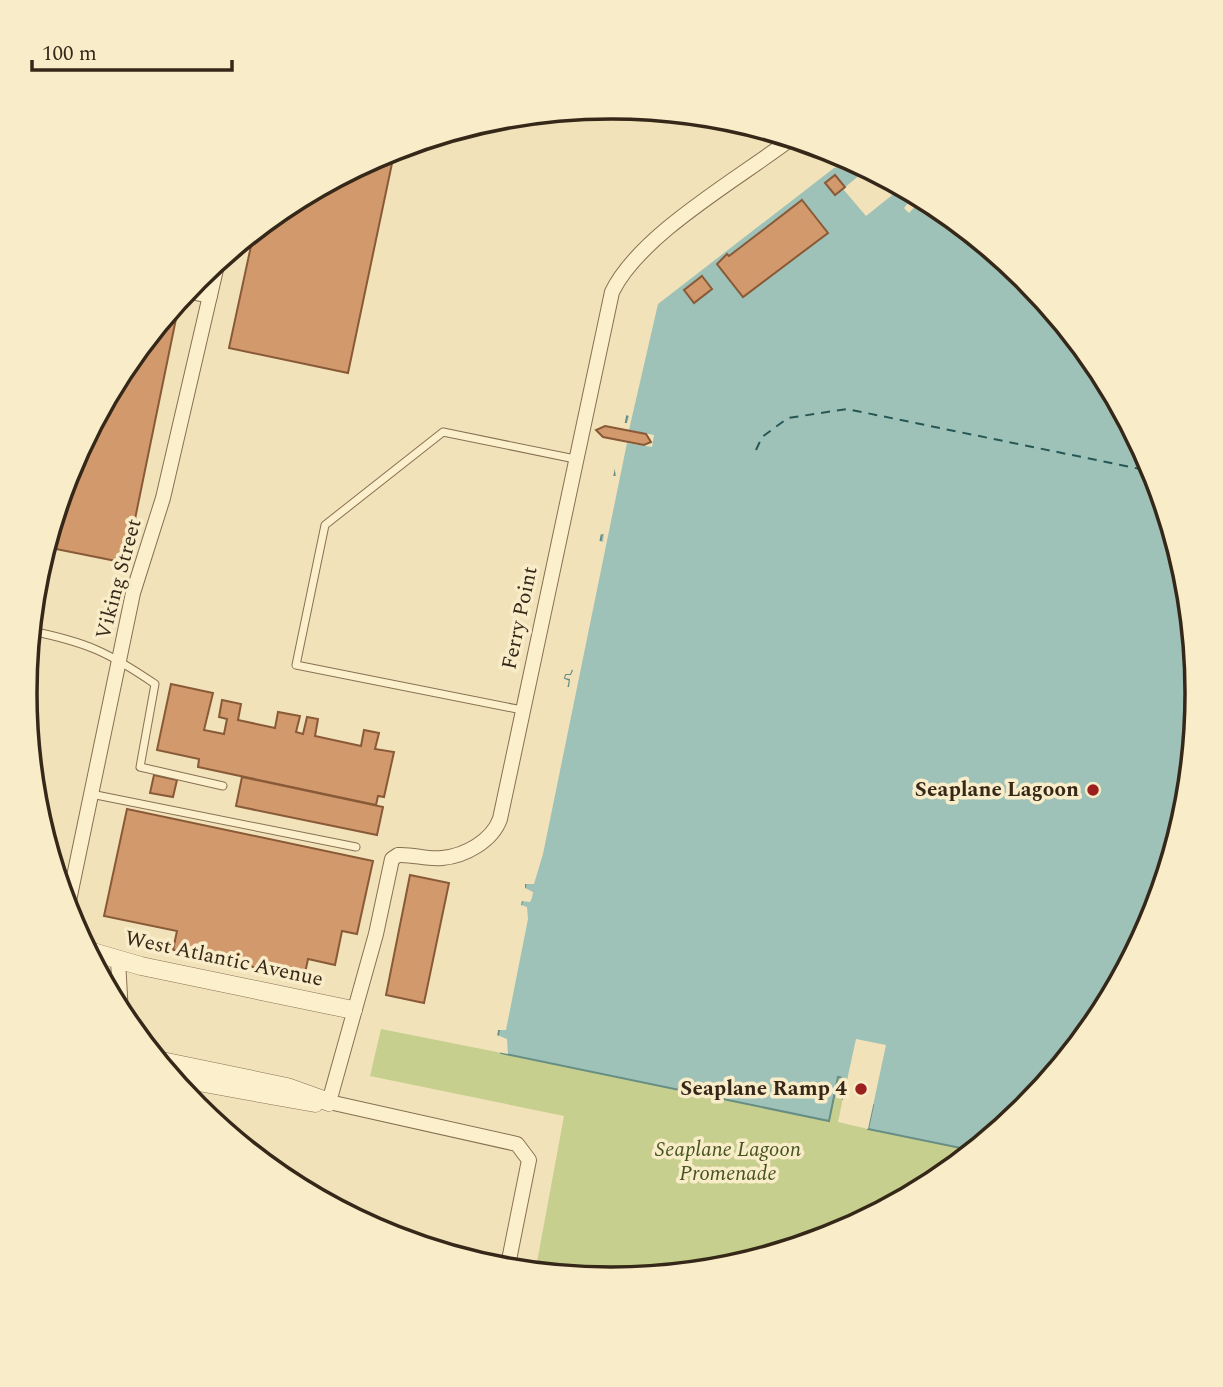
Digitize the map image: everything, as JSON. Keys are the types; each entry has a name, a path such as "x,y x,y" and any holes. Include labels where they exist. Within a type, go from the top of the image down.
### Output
{"street":[{"name":"Ferry Point","path":"329,1102 376,934 392,859 398,855 440,859 456,856 471,849 496,829 610,302 619,278 628,265 691,211 782,145"},
{"name":"Viking Street","path":"71,887 133,593 160,507 215,278"},
{"path":"199,294 211,296"},
{"name":"West Atlantic Avenue","path":"99,954 353,1010"},
{"path":"118,960 120,990"},
{"path":"172,1063 287,1087 329,1102 517,1144 529,1160 509,1259"},
{"path":"186,1080 300,1102 329,1102"}],"lane":[{"path":"522,710 296,665 325,525 443,432 575,459"},
{"path":"40,633 80,641 119,660 155,684 140,767 223,786"},
{"path":"90,794 356,847"}],"green space":[{"name":"Seaplane Lagoon Promenade","path":"381,1029 507,1054 849,1069 838,1122 868,1129 880,1073 946,1145 962,1148 931,1171 866,1209 796,1238 760,1249 687,1263 649,1267 574,1267 537,1263 564,1116 370,1076"}],"water":[{"path":"832,163 866,178 931,216 990,261 1018,287 1067,344 1109,406 1127,439 1156,509 1175,581 1185,656 1185,731 1175,806 1167,842 1156,878 1127,948 1089,1013 1044,1072 1018,1100 962,1148 868,1129 873,1105 843,1099 847,1079 838,1077 829,1121 501,1053 497,1041 521,905 570,680 565,678 566,675 571,675 573,669 652,300"}],"pier":[{"path":"828,162 839,166 658,304 629,430 654,435 652,447 627,443 543,854 534,884 525,884 525,888 533,892 532,898 530,902 522,901 521,905 527,907 528,919 506,1030 498,1030 497,1035 507,1039 508,1054 497,1052 494,1029 517,904 565,687 569,687 570,679 565,678 566,675 571,675 573,670 569,669 597,540 603,542 604,534 598,535 610,476 616,476 613,461 621,423 627,423 629,416 623,414 648,299"},
{"path":"859,175 894,193 866,216 843,189"},
{"path":"903,199 915,206 909,213 904,208 908,203"},
{"name":"Seaplane Ramp 4","path":"856,1039 886,1045 868,1129 865,1128 869,1108 842,1103"}],"building":[{"path":"392,163 348,373 229,348 251,247 324,196"},
{"path":"835,175 845,187 835,195 825,183"},
{"path":"802,200 828,233 743,297 717,264"},
{"path":"702,276 712,289 694,303 684,290"},
{"path":"176,319 126,563 55,549 67,509 96,439 134,374"},
{"path":"605,426 646,434 651,442 644,445 603,437 596,430"},
{"path":"171,684 213,693 204,730 224,734 227,719 219,717 222,700 241,704 238,720 275,728 278,712 300,716 296,732 303,734 307,717 318,719 315,736 361,746 364,730 379,733 375,749 394,752 384,797 378,796 376,805 198,767 199,759 157,750"},
{"path":"154,775 177,780 173,797 150,793"},
{"path":"242,777 383,807 377,835 236,806"},
{"path":"127,809 373,861 357,934 342,931 335,965 308,959 304,978 173,950 177,931 104,916"},
{"path":"410,875 449,883 424,1003 386,995"}],"ferry route":[{"path":"756,450 762,437 788,418 847,409 1140,469"}],"place":[{"name":"Seaplane Lagoon","path":"1093,790"},
{"name":"Seaplane Ramp 4","path":"861,1089"}]}
